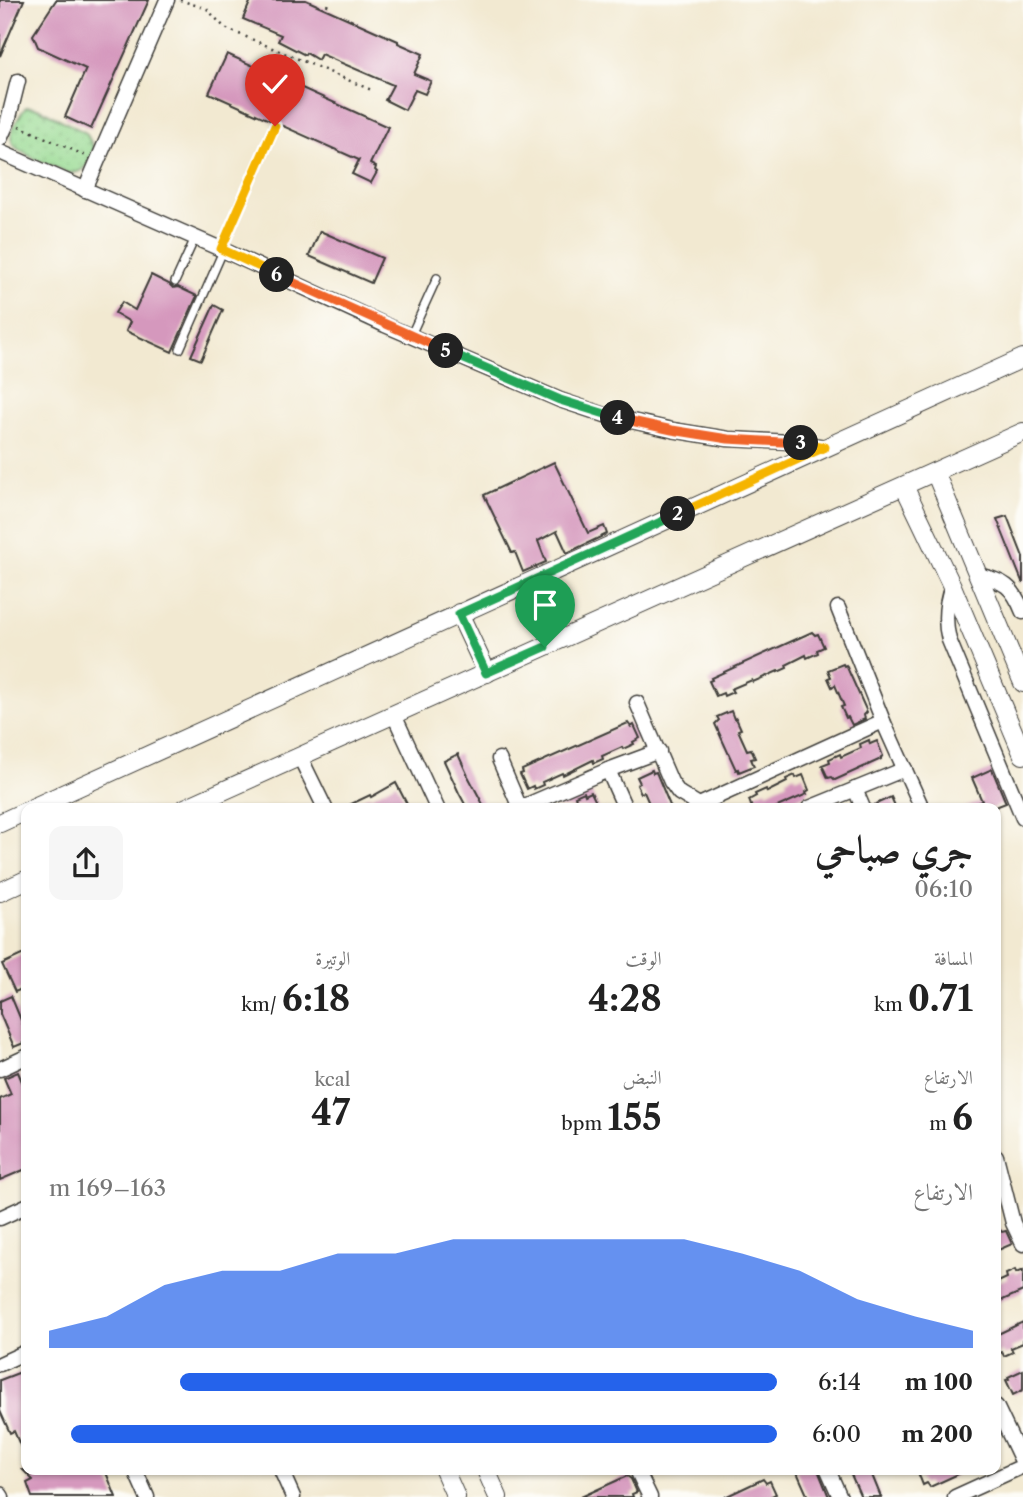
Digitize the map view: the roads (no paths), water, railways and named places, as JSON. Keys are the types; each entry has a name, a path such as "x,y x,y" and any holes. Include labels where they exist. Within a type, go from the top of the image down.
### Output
{"street":[{"path":"85,190 167,0"},
{"path":"0,139 8,121 18,81"},
{"path":"0,152 560,400 605,415 672,430 728,439 790,442 825,447"},
{"path":"43,803 1023,358"},
{"path":"201,803 1023,432"},
{"path":"935,472 1023,683"},
{"path":"904,486 952,586 1023,755"},
{"path":"978,575 1003,582 1015,593 1023,612"},
{"path":"952,586 945,620 949,640 1023,818"},
{"path":"838,608 883,721 920,803"},
{"path":"459,614 486,673"},
{"path":"637,703 671,782 679,793 693,803"},
{"path":"1005,713 1023,706"},
{"path":"394,715 435,803"},
{"path":"708,803 883,721"},
{"path":"532,803 659,751"},
{"path":"300,757 323,803"},
{"path":"499,759 518,803"},
{"path":"821,803 905,769"},
{"path":"608,770 623,803"},
{"path":"855,789 861,803"},
{"path":"0,823 21,813"},
{"path":"0,892 21,882"},
{"path":"0,1069 21,1059"},
{"path":"1001,1176 1013,1223 1023,1244"},
{"path":"0,1217 21,1208"},
{"path":"0,1364 21,1354"},
{"path":"1001,1417 1023,1464 1001,1475"},
{"path":"137,1475 147,1497"},
{"path":"283,1475 293,1497"},
{"path":"446,1475 456,1497"},
{"path":"488,1475 498,1497"},
{"path":"639,1475 650,1497"},
{"path":"830,1475 840,1497"},
{"path":"955,1497 1000,1475"}],"lane":[{"path":"175,282 195,238"},
{"path":"180,349 222,250"},
{"path":"411,335 437,278"}]}
